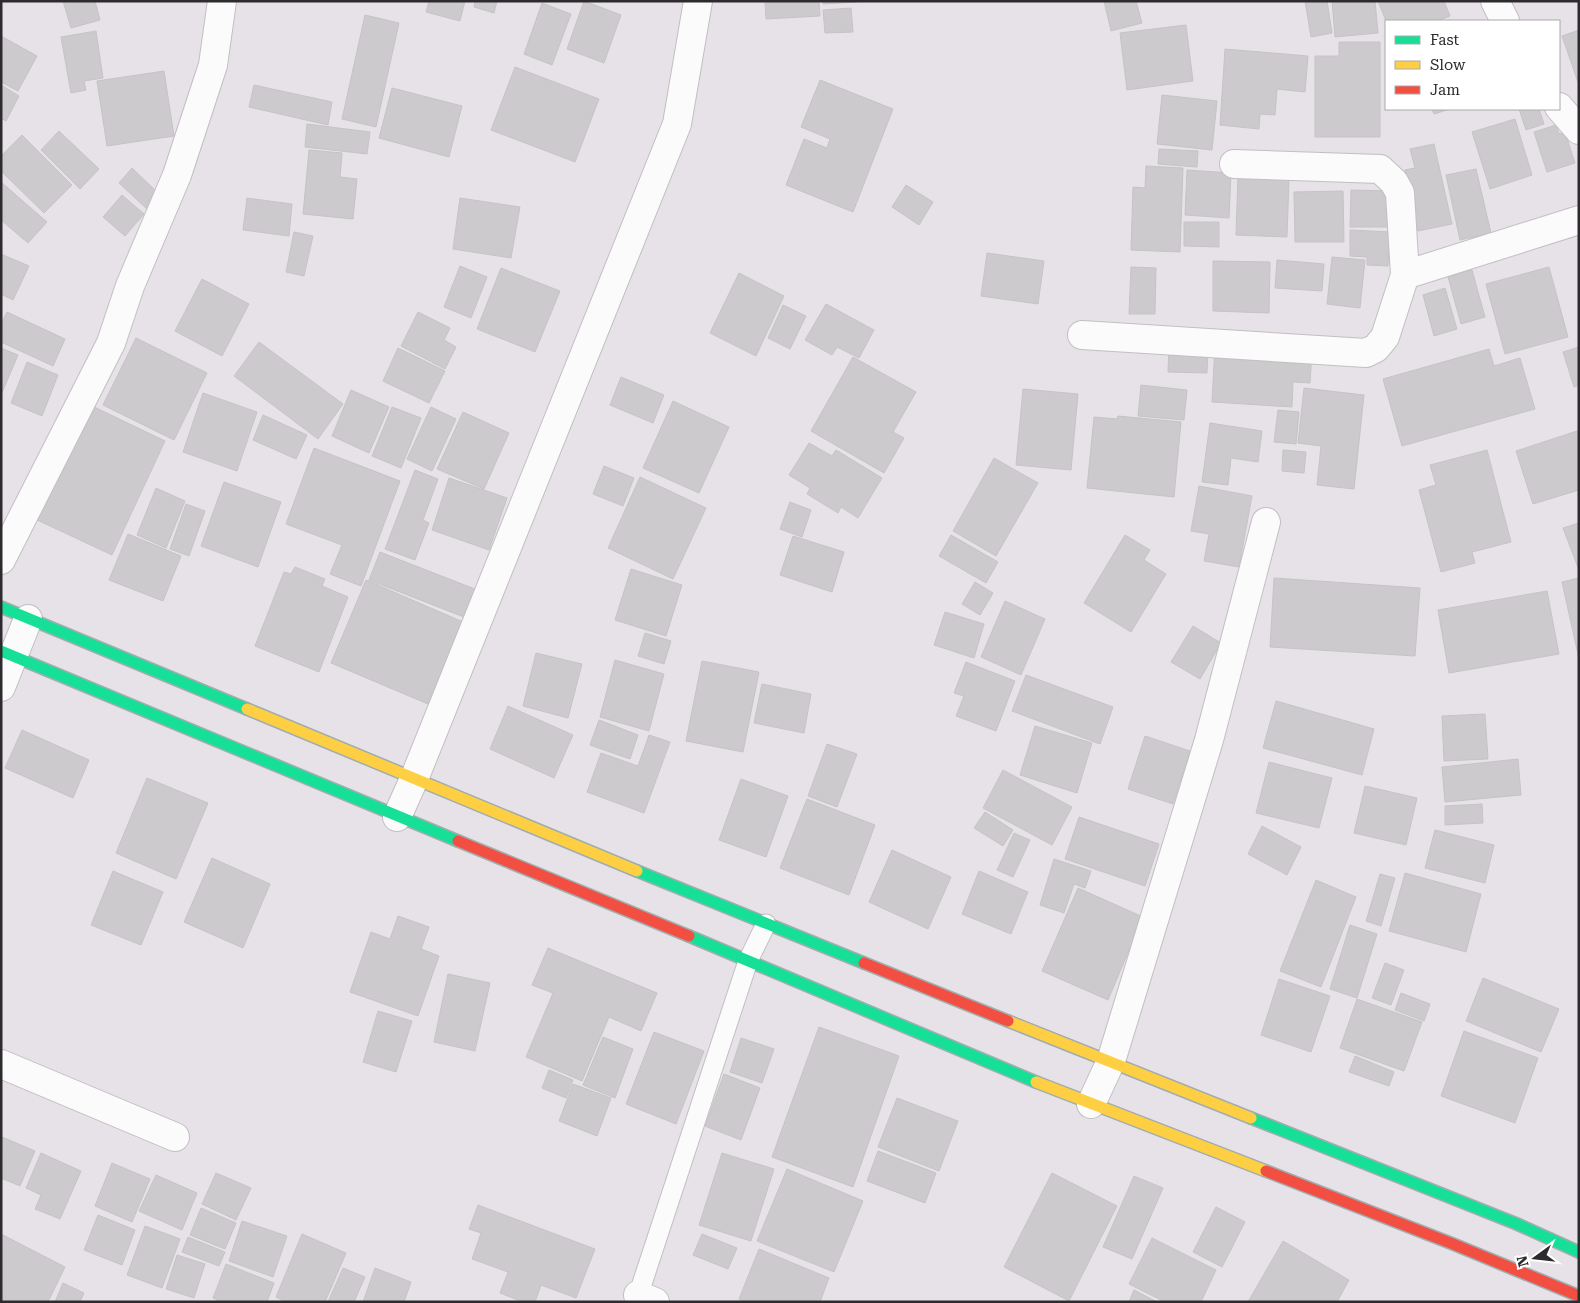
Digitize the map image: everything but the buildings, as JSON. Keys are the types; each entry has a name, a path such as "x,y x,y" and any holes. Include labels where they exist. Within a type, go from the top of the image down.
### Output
{"main road":[{"path":"1,607 766,924 1518,1224 1579,1252"},
{"path":"7,654 748,961 1005,1070 1453,1244 1579,1296"}],"street":[{"path":"1,560 111,343 130,286 177,175 213,65 222,1"},
{"path":"397,816 414,778 677,124 698,1"},
{"path":"1495,1 1504,20"},
{"path":"1560,108 1579,130"},
{"path":"1082,335 1366,353 1376,348 1385,337 1405,275 1400,193 1394,182 1380,169 1234,164"},
{"path":"1405,275 1579,220"},
{"path":"1091,1104 1111,1061 1209,740 1266,522"},
{"path":"1,687 7,654 28,619"},
{"path":"1,1064 176,1137"}],"lane":[{"path":"643,1299 748,961 766,924"}],"traffic: fast":[{"path":"1,607 247,709"},
{"path":"1,651 458,841"},
{"path":"637,871 864,963"},
{"path":"689,936 1036,1082"},
{"path":"1251,1118 1517,1224 1579,1252"}],"traffic: slow":[{"path":"247,709 637,871"},
{"path":"1008,1021 1251,1118"},
{"path":"1036,1082 1266,1171"}],"traffic: jam":[{"path":"458,841 689,936"},
{"path":"864,963 1008,1021"},
{"path":"1266,1171 1453,1244 1579,1296"}]}
